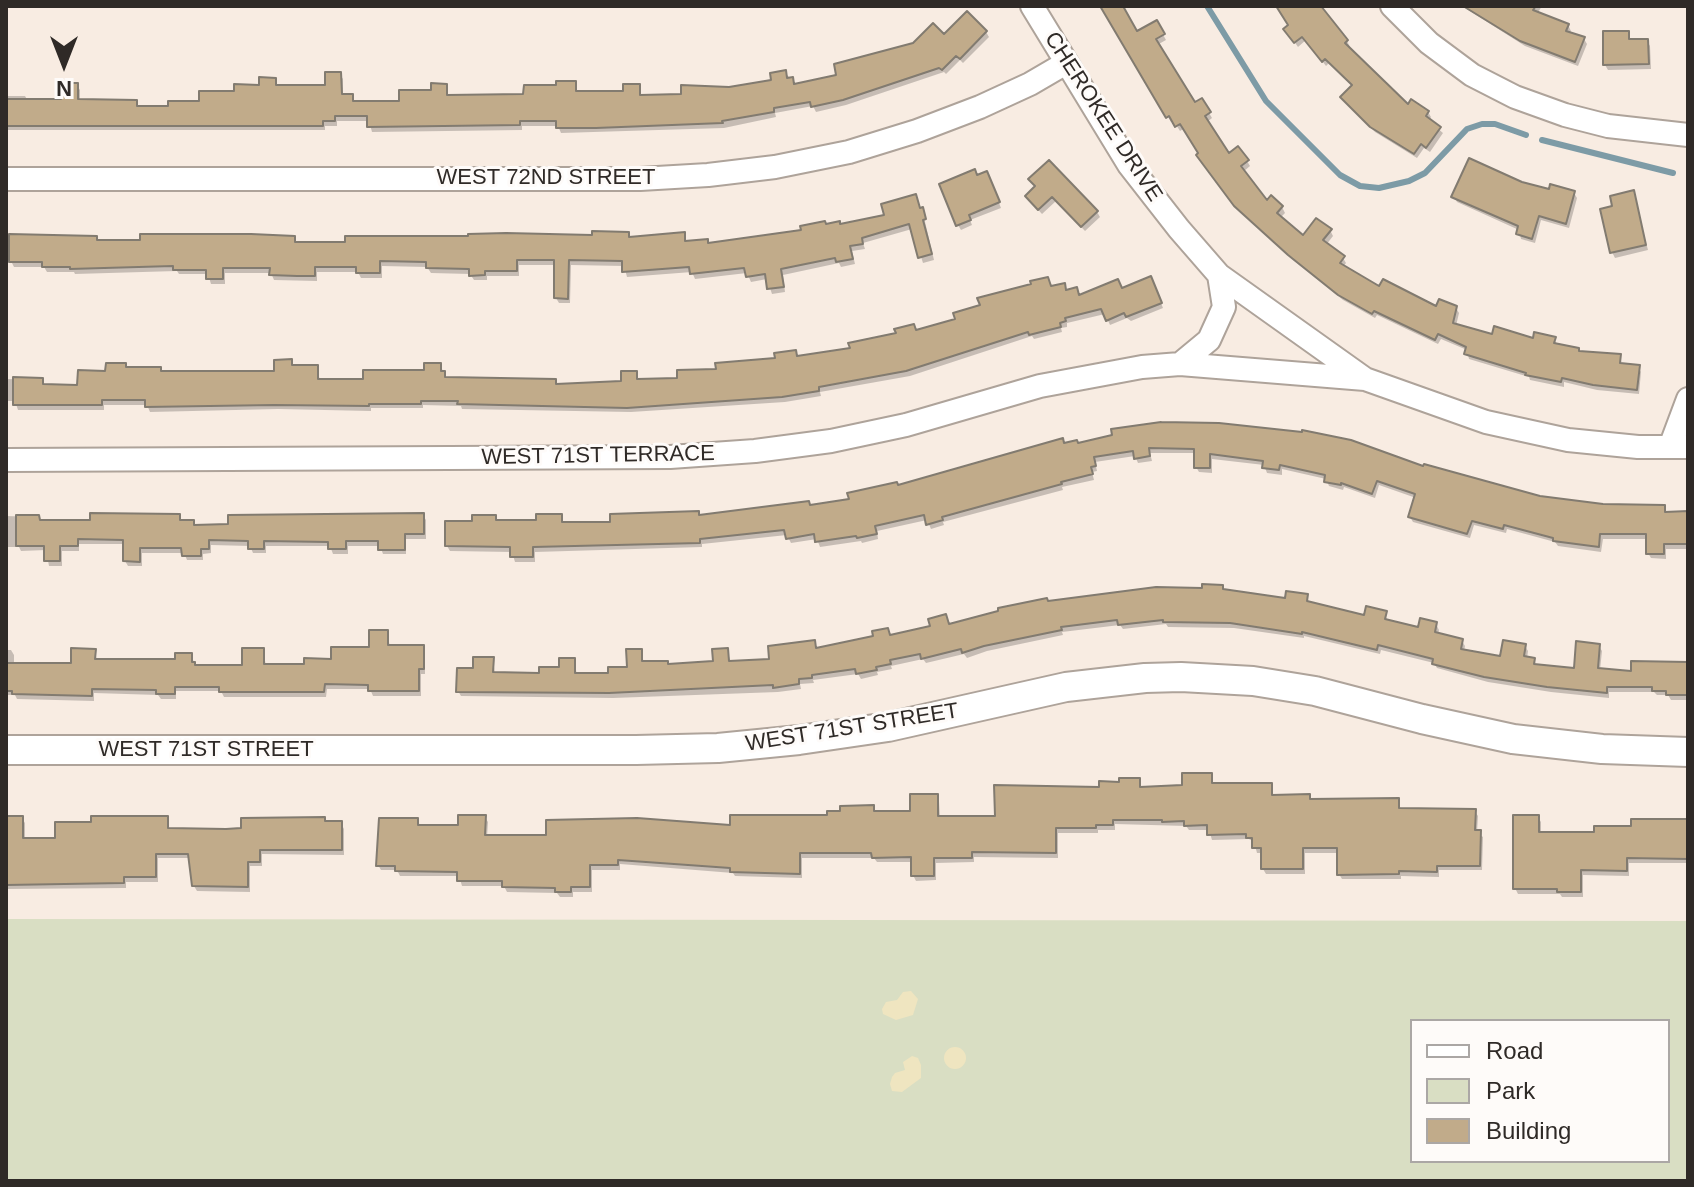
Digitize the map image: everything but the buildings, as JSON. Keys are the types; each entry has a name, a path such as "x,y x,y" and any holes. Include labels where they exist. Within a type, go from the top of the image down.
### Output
{"street":[{"name":"CHEROKEE DRIVE","path":"1032,6 1129,165 1219,275 1365,379 1486,422 1554,437 1638,447 1679,447"},
{"path":"1392,6 1429,43 1472,75 1515,97 1608,126 1688,135"},
{"name":"WEST 72ND STREET","path":"6,179 640,179 708,175 775,167 849,152 917,131 993,101 1066,63"},
{"path":"1180,364 1209,340 1224,307 1219,275"},
{"name":"WEST 71ST TERRACE","path":"6,460 654,458 755,451 831,441 906,425 1040,386 1108,372 1180,364 1365,379"},
{"path":"1679,447 1688,399"},
{"name":"WEST 71ST STREET","path":"6,750 718,748 888,727 1066,687 1181,677 1253,681 1315,691 1513,739 1602,749 1688,752"}],"green space":[{"path":"6,919 1688,921 1688,1181 6,1181"}],"sand":[{"path":"911,991 918,999 913,1015 896,1020 883,1014 886,1002 897,1000 903,992"},
{"path":"955,1047 963,1050 966,1058 963,1066 955,1069 947,1066 944,1058 947,1050"},
{"path":"912,1056 918,1058 921,1065 921,1078 902,1092 892,1091 892,1077 905,1070 903,1062"}],"waterway":[{"path":"1207,6 1266,101 1340,175 1360,186 1379,188 1409,181 1425,173 1467,129 1482,124 1495,124 1526,135"},
{"path":"1542,140 1673,173"}]}
